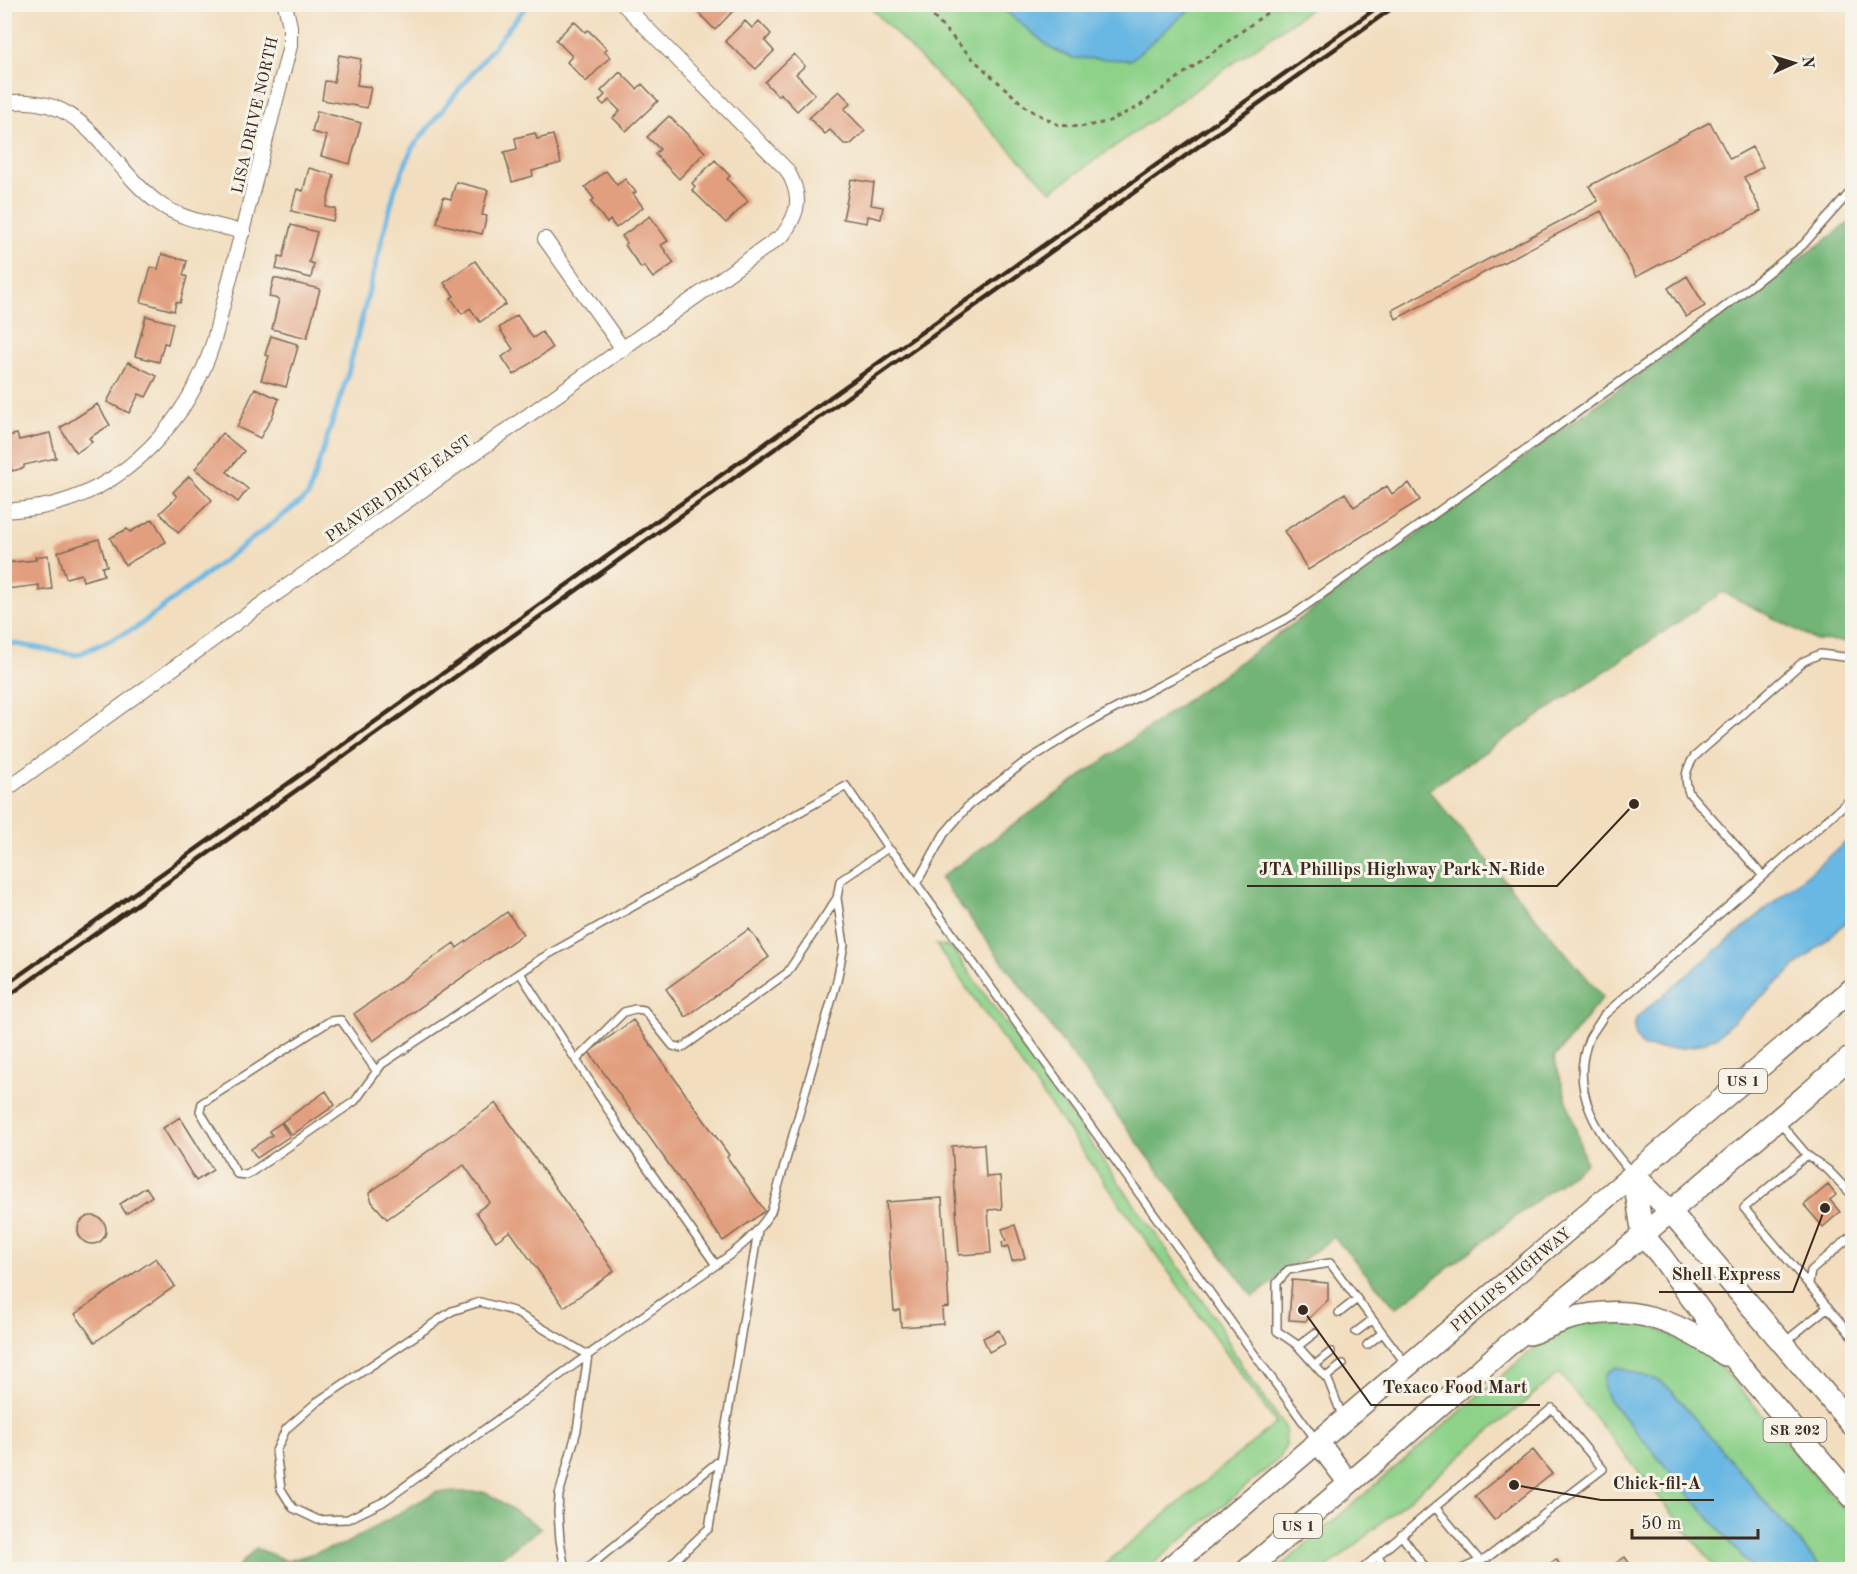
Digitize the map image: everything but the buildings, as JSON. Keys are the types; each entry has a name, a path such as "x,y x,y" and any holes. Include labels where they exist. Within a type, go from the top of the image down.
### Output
{"main road":[{"name":"PHILIPS HIGHWAY","path":"1167,1569 1852,989"},
{"name":"US 1","path":"1247,1569 1349,1484 1513,1341 1643,1235 1852,1056"},
{"name":"SR 202","path":"1633,1174 1670,1211 1852,1425"},
{"path":"1633,1174 1643,1235"},
{"name":"SR 202","path":"1643,1235 1661,1256 1738,1363 1852,1497"},
{"path":"1513,1341 1570,1319 1606,1313 1636,1313 1676,1324 1697,1335 1738,1363"},
{"path":"1318,1442 1349,1484"}],"street":[{"name":"LISA DRIVE NORTH","path":"4,511 41,507 65,501 94,488 137,461 160,438 188,400 209,355 290,46 290,26 285,4"},
{"name":"PRAVER DRIVE EAST","path":"4,791 273,596 783,235 794,219 798,203 795,184 787,170 623,4"},
{"path":"4,103 40,102 72,115 87,127 133,180 158,203 180,215 243,232"},
{"path":"545,239 623,349"}],"lane":[{"path":"916,884 944,834 969,805 1022,764 1088,723 1290,617 1718,312 1803,245 1852,190"},
{"path":"1763,876 1689,793 1684,780 1688,767 1694,757 1804,661 1820,654 1852,658"},
{"path":"377,1071 341,1020 330,1021 202,1103 200,1111 237,1174 247,1175 355,1101 377,1071 382,1064 542,958 846,786 888,848 1318,1442"},
{"path":"1633,1174 1595,1123 1584,1100 1583,1065 1589,1039 1604,1015 1852,798"},
{"path":"588,1355 513,1311 480,1302 452,1311 317,1402 286,1428 276,1451 281,1489 293,1508 318,1520 348,1519 383,1502 741,1247 758,1231 771,1212 837,981 844,945 837,898 840,881 888,848"},
{"path":"576,1060 624,1012 635,1009 644,1010 673,1046 682,1048 787,973 837,898"},
{"path":"520,973 623,1133 716,1264"},
{"path":"1777,1119 1807,1155 1828,1170 1852,1195"},
{"path":"1807,1155 1744,1208 1852,1336"},
{"path":"665,1569 709,1528 758,1231"},
{"path":"1809,1283 1810,1271 1852,1235"},
{"path":"1344,1420 1326,1377 1298,1346 1277,1331 1277,1283 1288,1270 1330,1263 1407,1366"},
{"path":"1339,1313 1357,1299"},
{"path":"1783,1344 1828,1307"},
{"path":"1356,1332 1372,1320"},
{"path":"1845,1326 1852,1320"},
{"path":"1298,1346 1315,1333"},
{"path":"1367,1345 1382,1333"},
{"path":"1315,1365 1331,1352"},
{"path":"565,1569 559,1531 559,1495 578,1430 588,1355"},
{"path":"1326,1377 1343,1364"},
{"path":"1361,1569 1552,1408 1603,1469 1487,1558 1459,1569"},
{"path":"585,1569 720,1461"},
{"path":"1435,1507 1480,1560"},
{"path":"1401,1535 1427,1569"},
{"path":"1377,1556 1388,1569"}],"path":[{"path":"921,4 976,62 1028,109 1059,125 1080,127 1107,122 1138,107 1279,4"}],"green space":[{"path":"868,5 1316,5 1051,191"},
{"path":"1852,221 1852,642 1816,640 1723,592 1428,790 1603,997 1554,1058 1586,1163 1396,1308 1334,1237 1253,1297 940,878"},
{"path":"936,945 951,947 1214,1316 1242,1366 1285,1427 1286,1445 1280,1458 1147,1569 1099,1569 1276,1423"},
{"path":"1584,1322 1645,1322 1711,1355 1852,1519 1852,1569 1822,1569 1669,1388 1657,1380 1617,1367 1609,1400 1753,1569 1717,1569 1559,1373 1326,1569 1276,1570 1539,1344 1551,1336"},
{"path":"436,1492 486,1492 541,1528 485,1569 236,1569 256,1548 287,1561 345,1544"}],"water":[{"path":"998,5 1195,5 1131,60 1073,58 1052,49"},
{"path":"1852,837 1852,917 1717,1036 1689,1047 1673,1049 1643,1047 1635,1032 1638,1016"},
{"path":"1617,1367 1657,1380 1669,1388 1822,1569 1753,1569 1609,1400 1604,1390 1604,1380 1607,1372"}],"waterway":[{"path":"4,642 77,655 136,628 308,496 347,377 395,189 412,148 528,4"}],"railway":[{"path":"4,986 1382,4"},
{"path":"4,999 1398,4"}],"place":[{"name":"JTA Phillips Highway Park-N-Ride","path":"1634,804"},
{"name":"Shell Express","path":"1825,1208"},
{"name":"Texaco Food Mart","path":"1303,1310"},
{"name":"Chick-fil-A","path":"1514,1485"}]}
